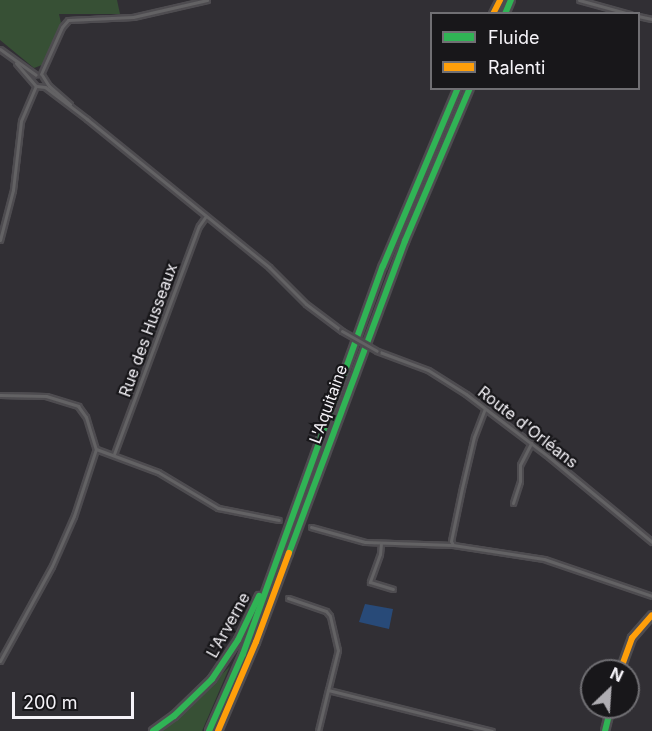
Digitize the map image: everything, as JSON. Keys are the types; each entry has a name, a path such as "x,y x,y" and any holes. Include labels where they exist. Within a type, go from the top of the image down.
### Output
{"main road":[{"name":"L'Aquitaine","path":"210,731 240,661 383,266 457,90"},
{"name":"L'Aquitaine","path":"218,731 250,657 381,301 469,90"},
{"name":"L'Arverne","path":"153,731 185,706 215,674 244,630 269,576"},
{"path":"624,659 632,638 652,615"}],"street":[{"path":"41,75 62,27 68,20 133,16 207,0"},
{"path":"579,0 623,12"},
{"path":"0,48 33,80 36,86 21,121 13,190 0,240"},
{"path":"10,57 36,75 41,75"},
{"path":"33,80 36,75"},
{"path":"41,75 45,82 87,119"},
{"path":"42,86 45,82"},
{"path":"36,86 42,86 87,119"},
{"name":"Route d'Orléans","path":"87,119 269,267 311,309 342,331 377,351 437,375 531,443 652,542"},
{"name":"Rue des Husseaux","path":"114,454 199,226 206,216"},
{"path":"0,394 46,396 78,406 86,417 96,448 74,516 52,566 0,661"},
{"path":"453,545 451,541 467,465 485,408"},
{"path":"513,503 519,481 520,465 531,443"},
{"path":"96,448 168,477 218,508 279,520"},
{"path":"311,526 358,541 453,545 559,562 652,596"},
{"path":"381,543 380,554 369,582 393,589"},
{"path":"288,598 326,611 330,616 338,650 318,731"},
{"path":"328,690 492,731"}],"green space":[{"path":"0,0 117,0 120,14 59,14 61,23 42,65 34,68 0,40"},
{"path":"230,666 202,731 158,731 186,711"}],"water":[{"path":"365,604 393,609 389,629 359,622"}],"traffic: fast":[{"path":"506,12 511,0"},
{"path":"209,731 243,654 383,266 457,90"},
{"path":"289,553 405,241 469,90"},
{"path":"153,731 174,716 212,679 238,640 259,596"},
{"path":"605,731 608,719"}],"traffic: slow":[{"path":"494,12 500,0"},
{"path":"218,731 256,642 289,553"},
{"path":"624,659 632,638 652,615"}]}
